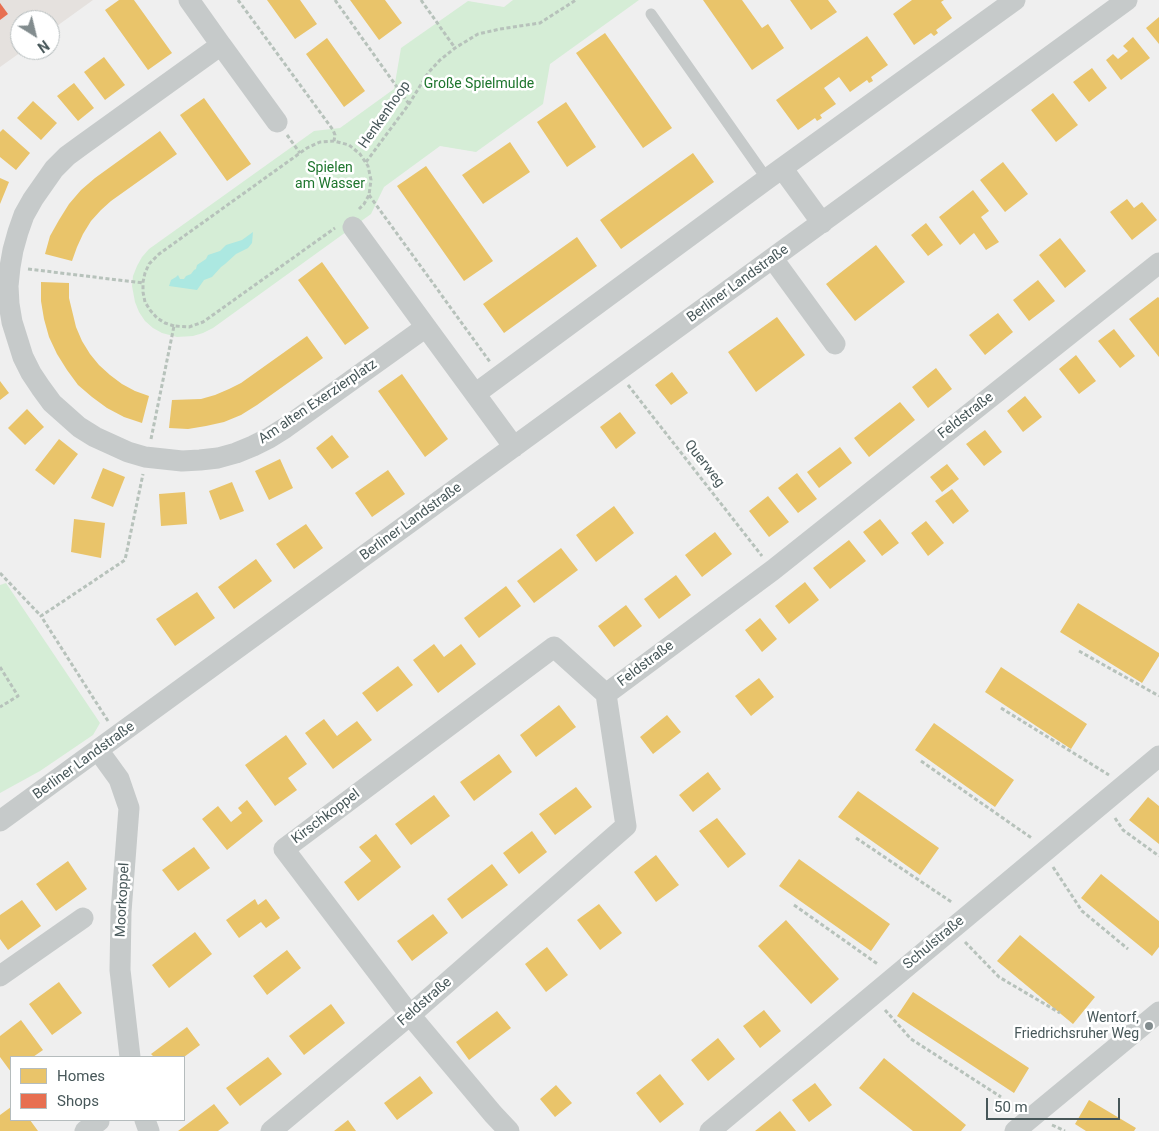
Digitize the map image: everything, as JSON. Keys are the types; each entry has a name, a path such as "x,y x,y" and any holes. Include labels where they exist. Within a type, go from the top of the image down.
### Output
{"street":[{"path":"189,0 277,122"},
{"path":"475,394 1015,0"},
{"name":"Berliner Landstraße","path":"0,821 773,259 1125,0"},
{"name":"Am alten Exerzierplatz","path":"221,45 67,156 54,169 32,198 24,215 13,250 8,286 9,304 17,340 23,357 41,388 52,403 79,427 95,437 128,452 163,460 191,461 218,458 236,453 261,442 284,428 426,327"},
{"path":"775,174 822,223"},
{"path":"353,227 514,447"},
{"path":"773,259 835,344"},
{"name":"Feldstraße","path":"271,1131 410,1015 626,826 606,694 773,570 1159,263"},
{"name":"Kirschkoppel","path":"509,1131 492,1114 410,1015 284,849 554,648 606,694"},
{"name":"Moorkoppel","path":"98,750 119,779 129,808 121,912 120,970 130,1056"},
{"name":"Schulstraße","path":"710,1131 1159,756"},
{"path":"0,976 83,918"},
{"path":"1015,1131 1159,1012"},
{"path":"85,1131 99,1121"}],"lane":[{"path":"651,14 775,174"}],"path":[{"path":"174,326 160,320 150,310 144,297 143,283 149,264 159,254 307,148 320,142 334,141 335,135 333,130 238,0"},
{"path":"334,0 410,104"},
{"path":"420,0 455,48"},
{"name":"Henkenhoop","path":"334,141 353,147 366,162 410,104 428,73 455,48 478,34 540,23 576,0"},
{"path":"369,194 500,375"},
{"path":"10,267 143,283"},
{"name":"Querweg","path":"618,372 773,570"},
{"path":"0,573 41,616"},
{"path":"1079,652 1159,696"},
{"path":"0,667 18,696 0,707"},
{"path":"1001,708 1124,785"},
{"path":"921,761 1045,851 1082,911 1128,949"},
{"path":"1103,802 1123,830 1159,856"},
{"path":"856,838 970,914"},
{"path":"794,905 894,976"},
{"path":"952,928 999,977 1060,1013"},
{"path":"872,995 911,1039 1001,1098"}],"shaded area":[{"path":"0,0 93,0 60,24 60,10 10,10 10,60 0,67"}],"green space":[{"path":"513,0 639,0 550,64 543,104 476,152 440,146 384,187 371,214 213,328 193,336 177,337 162,333 145,321 135,302 132,286 137,266 149,249 314,131 340,128 394,89 401,48 468,1 504,7"},
{"path":"6,583 100,723 93,735 40,771 0,793 0,585"}],"water":[{"path":"253,232 252,243 248,248 236,254 212,277 204,280 197,290 169,286 171,280 178,275 180,279 184,279 191,274 197,265 206,259 208,255 220,251 226,245 242,240"}],"building: Homes":[{"path":"119,0 134,0 172,53 148,70 105,10"},
{"path":"267,0 300,0 317,24 295,39"},
{"path":"350,0 385,0 402,23 379,40"},
{"path":"703,0 742,0 762,28 768,24 784,48 752,70"},
{"path":"790,0 828,0 837,12 811,30"},
{"path":"912,0 944,0 941,2 952,18 936,30 938,33 934,36 931,33 914,45 893,14"},
{"path":"1159,17 1159,44 1146,28"},
{"path":"605,33 672,128 643,148 576,53"},
{"path":"867,36 888,65 871,77 873,81 869,83 867,80 850,92 839,77 824,88 836,104 820,115 822,118 817,121 815,118 798,130 776,100"},
{"path":"1133,37 1150,58 1121,80 1106,60 1113,54 1118,59 1128,51 1123,46"},
{"path":"327,38 365,91 344,107 306,54"},
{"path":"104,57 125,85 105,100 84,72"},
{"path":"1092,68 1107,88 1089,102 1073,82"},
{"path":"74,83 94,108 78,121 57,96"},
{"path":"1053,93 1078,125 1056,142 1031,110"},
{"path":"204,98 251,164 227,181 180,115"},
{"path":"33,101 57,123 41,140 17,118"},
{"path":"566,102 596,147 567,167 537,122"},
{"path":"3,129 30,153 16,170 0,157 0,132"},
{"path":"160,131 177,154 101,210 83,234 72,261 45,254 50,236 59,220 81,190"},
{"path":"510,142 530,172 483,204 462,175"},
{"path":"693,153 714,182 621,249 600,220"},
{"path":"1003,162 1028,194 1005,212 980,180"},
{"path":"426,166 493,261 464,281 397,186"},
{"path":"0,178 9,182 0,204"},
{"path":"973,190 989,211 981,217 999,242 986,250 974,233 960,245 939,217"},
{"path":"1127,199 1134,208 1142,202 1157,220 1132,240 1110,212"},
{"path":"926,223 943,245 928,256 911,235"},
{"path":"577,237 597,266 504,333 483,304"},
{"path":"1060,238 1086,271 1065,288 1039,255"},
{"path":"876,245 905,282 855,321 826,284"},
{"path":"322,262 369,328 345,345 298,280"},
{"path":"1038,280 1055,301 1029,321 1013,300"},
{"path":"41,282 69,283 69,298 76,327 90,354 99,365 122,384 149,396 142,423 124,417 107,408 78,385 67,370 49,337 41,301"},
{"path":"1159,298 1159,357 1129,319"},
{"path":"998,313 1013,332 985,355 969,335"},
{"path":"777,317 805,355 756,392 728,352"},
{"path":"1114,329 1135,356 1120,368 1098,341"},
{"path":"307,336 323,358 257,405 241,415 224,422 188,429 169,428 172,400 201,399 229,389 241,383"},
{"path":"1076,355 1096,381 1079,394 1059,369"},
{"path":"936,368 952,389 928,408 912,387"},
{"path":"672,372 688,393 671,405 655,385"},
{"path":"402,374 448,439 425,457 378,391"},
{"path":"0,381 9,393 0,400"},
{"path":"1025,396 1042,417 1023,432 1007,411"},
{"path":"900,402 915,420 869,457 854,438"},
{"path":"27,409 44,427 25,445 8,428"},
{"path":"620,412 636,433 616,449 600,427"},
{"path":"985,430 1002,452 984,466 966,444"},
{"path":"332,435 349,457 332,469 316,448"},
{"path":"59,439 78,454 54,485 35,470"},
{"path":"840,447 852,463 819,488 807,472"},
{"path":"280,459 293,488 269,500 255,471"},
{"path":"947,464 959,479 942,492 930,477"},
{"path":"103,468 125,477 113,507 91,498"},
{"path":"388,470 405,494 372,517 355,493"},
{"path":"797,473 817,499 798,513 778,488"},
{"path":"232,482 244,511 220,520 209,491"},
{"path":"952,489 969,511 953,524 935,501"},
{"path":"185,492 187,524 161,526 159,494"},
{"path":"768,496 789,522 769,537 749,511"},
{"path":"614,506 634,533 596,562 576,535"},
{"path":"74,519 105,523 101,558 71,552"},
{"path":"880,519 899,543 882,556 863,532"},
{"path":"926,521 944,543 928,556 911,533"},
{"path":"306,524 323,548 294,569 276,544"},
{"path":"715,532 732,554 702,577 685,555"},
{"path":"849,540 866,561 830,589 813,568"},
{"path":"561,548 578,570 534,603 517,581"},
{"path":"256,559 272,581 234,609 218,587"},
{"path":"676,575 691,595 659,619 644,599"},
{"path":"805,582 819,600 789,624 775,606"},
{"path":"506,586 521,606 479,638 464,618"},
{"path":"197,592 215,618 175,646 156,619"},
{"path":"1078,603 1159,653 1142,683 1060,632"},
{"path":"626,605 642,626 614,647 598,626"},
{"path":"760,618 777,639 762,652 745,630"},
{"path":"434,644 444,657 461,644 476,664 438,693 413,660"},
{"path":"398,666 413,685 377,712 362,693"},
{"path":"1001,667 1087,724 1071,749 985,692"},
{"path":"759,678 774,697 751,716 735,696"},
{"path":"559,705 576,727 536,757 520,735"},
{"path":"667,715 681,732 653,754 640,737"},
{"path":"324,719 337,736 357,721 372,740 333,769 305,733"},
{"path":"934,723 1014,780 995,807 915,750"},
{"path":"286,735 307,764 288,778 297,790 275,806 245,765"},
{"path":"499,754 512,772 474,801 460,782"},
{"path":"708,772 721,789 693,812 679,795"},
{"path":"576,787 592,807 555,835 539,814"},
{"path":"858,791 939,848 920,875 838,817"},
{"path":"434,795 450,816 411,845 395,824"},
{"path":"1148,797 1159,806 1159,844 1129,820"},
{"path":"247,800 263,821 227,850 202,819 218,806 231,822 242,813 238,808"},
{"path":"717,818 746,854 728,868 699,831"},
{"path":"532,831 547,852 519,874 503,853"},
{"path":"376,834 401,867 358,901 344,882 371,861 359,847"},
{"path":"194,847 210,868 178,891 162,870"},
{"path":"656,855 679,885 656,902 634,872"},
{"path":"799,859 890,924 871,951 779,886"},
{"path":"68,861 87,889 56,911 36,884"},
{"path":"492,864 508,885 462,919 447,899"},
{"path":"1101,874 1159,921 1159,947 1152,956 1081,898"},
{"path":"255,899 258,905 266,899 280,918 266,928 261,922 239,938 226,920"},
{"path":"22,900 41,926 8,950 0,939 0,915"},
{"path":"599,904 622,933 600,950 577,920"},
{"path":"433,914 448,933 412,961 397,941"},
{"path":"786,920 839,979 811,1004 758,946"},
{"path":"195,932 212,954 169,988 152,965"},
{"path":"1020,935 1095,997 1073,1024 997,961"},
{"path":"547,947 568,975 546,992 525,964"},
{"path":"287,950 301,968 267,995 253,976"},
{"path":"59,982 82,1013 52,1035 29,1004"},
{"path":"913,992 1029,1068 1014,1093 897,1016"},
{"path":"331,1004 345,1023 304,1055 289,1036"},
{"path":"764,1010 781,1031 760,1048 743,1026"},
{"path":"497,1011 511,1028 469,1060 456,1042"},
{"path":"21,1020 43,1050 34,1056 10,1056 10,1071 0,1057 0,1036"},
{"path":"187,1027 200,1045 185,1056 153,1056 151,1054"},
{"path":"718,1038 735,1059 708,1081 691,1060"},
{"path":"268,1057 282,1074 240,1106 226,1088"},
{"path":"884,1058 966,1125 961,1131 913,1131 859,1088"},
{"path":"660,1074 684,1104 660,1123 636,1093"},
{"path":"420,1076 433,1093 397,1120 384,1103"},
{"path":"815,1083 832,1105 809,1122 792,1100"},
{"path":"556,1085 572,1103 555,1117 540,1099"},
{"path":"1089,1100 1136,1128 1134,1131 1086,1131 1075,1124"},
{"path":"214,1104 229,1123 218,1131 178,1131"},
{"path":"10,1108 10,1121 31,1121 38,1131 0,1131 0,1115"},
{"path":"780,1111 796,1131 755,1131"},
{"path":"348,1120 356,1131 334,1131"}],"building: Shops":[{"path":"0,3 8,14 0,20"}],"place":[{"name":"Wentorf, Friedrichsruher Weg","path":"1149,1026"}],"park label":[{"name":"Große Spielmulde","path":"479,84"},
{"name":"Spielen am Wasser","path":"330,176"}]}
